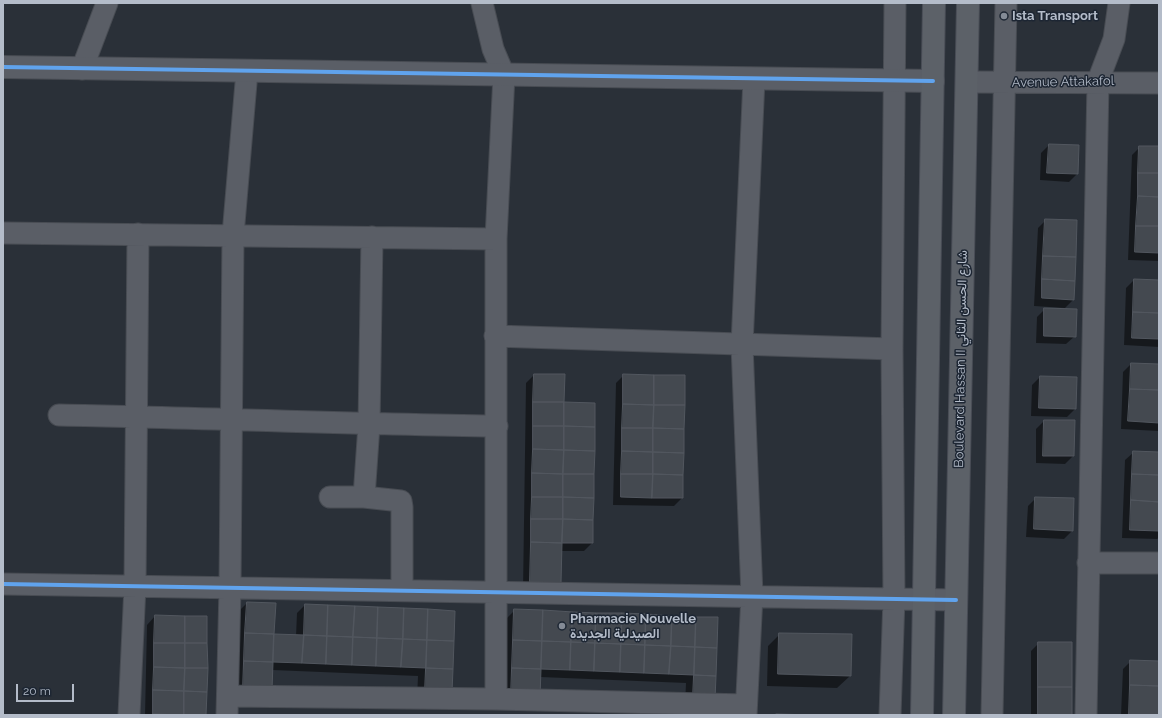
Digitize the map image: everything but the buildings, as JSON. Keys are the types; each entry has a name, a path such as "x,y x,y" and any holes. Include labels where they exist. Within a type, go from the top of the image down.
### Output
{"main road":[{"path":"922,715 934,3"},
{"name":"Boulevard Hassan II شارع الحسن الثاني","path":"954,715 968,3"},
{"path":"933,81 967,82"}],"street":[{"path":"82,68 106,3"},
{"path":"482,3 493,49 504,75 496,239 496,699"},
{"path":"890,715 894,598 892,349 896,3"},
{"path":"992,715 1006,3"},
{"path":"1086,715 1098,81 1114,39 1118,3"},
{"path":"3,67 933,81"},
{"path":"247,71 233,235 230,587 227,706 496,699 746,710 752,595 742,345 754,79"},
{"name":"Avenue Attakafol","path":"967,82 1005,83 1098,81 1159,83"},
{"path":"3,233 496,239"},
{"path":"129,715 135,586 138,234"},
{"path":"364,497 369,424 372,237"},
{"path":"495,336 892,349"},
{"path":"59,415 232,418 369,424 496,426"},
{"path":"330,497 364,497 397,500 402,504 402,590"},
{"path":"1088,563 1159,563"},
{"path":"3,584 752,595 956,600"}],"cycle path":[{"path":"3,67 933,81"},
{"path":"3,584 956,600"}],"place":[{"name":"Ista Transport","path":"1004,16"},
{"name":"Pharmacie Nouvelle الصيدلية الجديدة","path":"562,626"}]}
